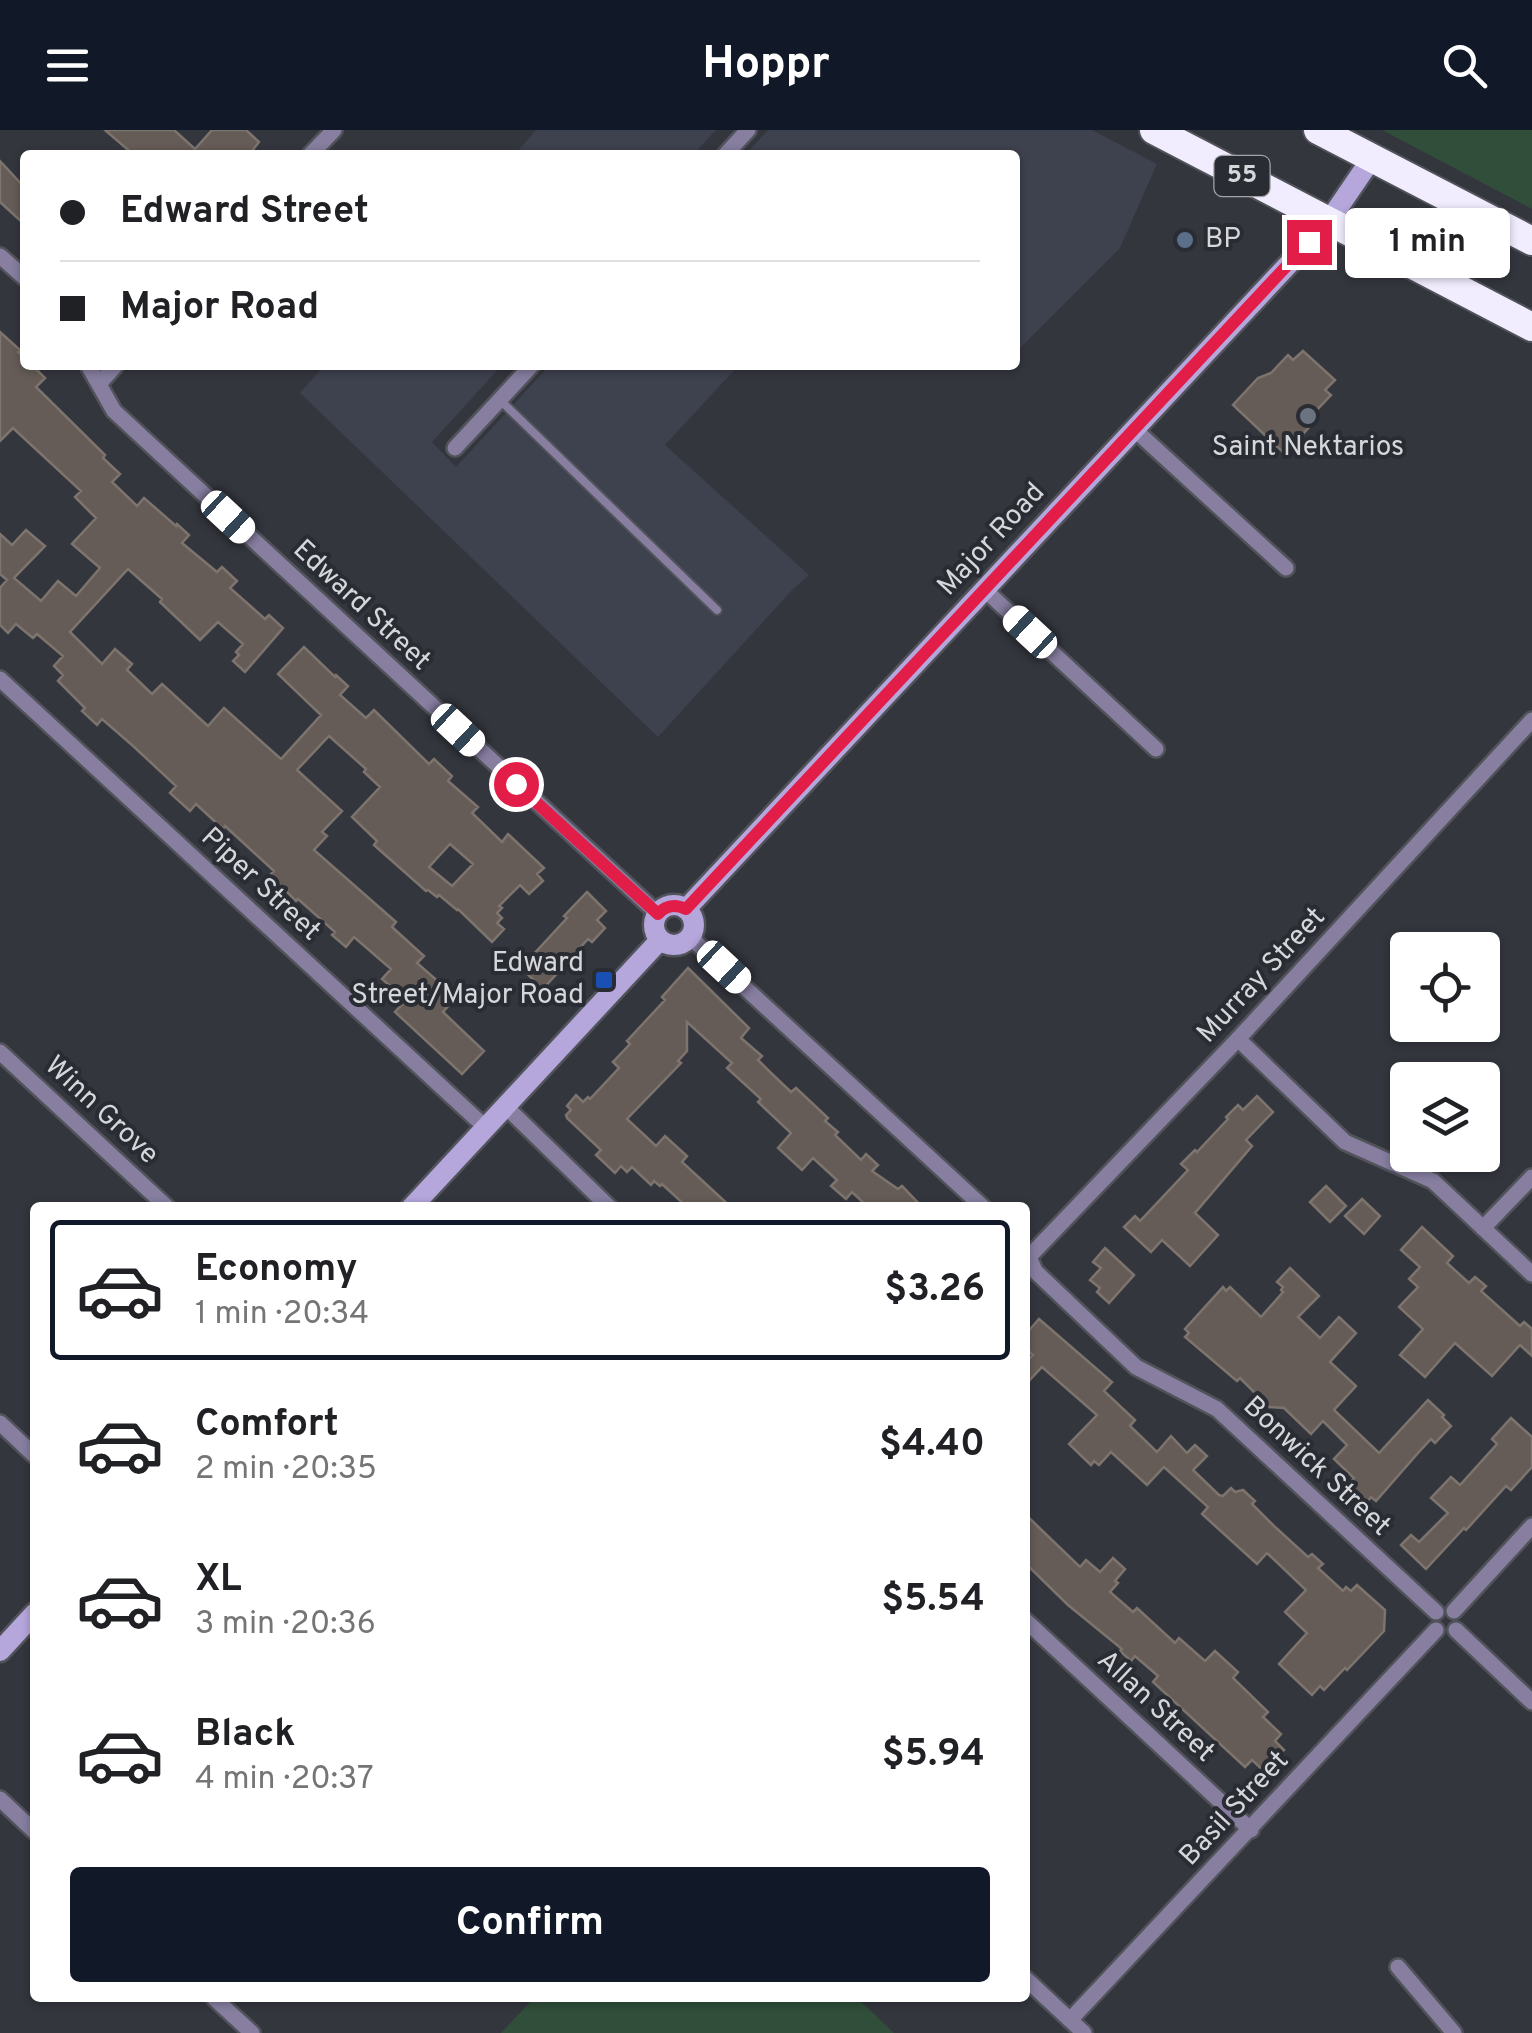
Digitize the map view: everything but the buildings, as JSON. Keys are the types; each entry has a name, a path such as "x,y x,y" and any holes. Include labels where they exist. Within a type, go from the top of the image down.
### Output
{"highway":[{"name":"55","path":"1154,130 1532,327"},
{"path":"1318,130 1532,241"}],"street":[{"path":"730,150 748,130"},
{"name":"Major Road","path":"686,909 1329,221 1372,158"},
{"path":"0,256 20,274"},
{"name":"Edward Street","path":"91,370 114,411 658,914"},
{"path":"99,384 112,370"},
{"path":"455,448 527,370"},
{"path":"1134,429 1286,568"},
{"path":"984,590 1156,749"},
{"name":"Piper Street","path":"0,679 485,1127"},
{"name":"Murray Street","path":"1030,1252 1238,1040 1532,720"},
{"path":"668,906 686,909 693,919 690,937 676,945 660,940 655,930 658,914 668,906"},
{"path":"690,937 977,1202"},
{"path":"416,1202 660,940"},
{"path":"1238,1040 1346,1142 1432,1181 1532,1274"},
{"name":"Winn Grove","path":"0,1052 162,1202"},
{"path":"506,1106 604,1202"},
{"path":"1483,1228 1532,1177"},
{"name":"Bonwick Street","path":"1030,1262 1034,1272 1136,1367 1217,1409 1436,1612"},
{"path":"0,1423 30,1451"},
{"path":"1454,1611 1532,1526"},
{"path":"1445,1608 1454,1611 1459,1622 1456,1630 1448,1634 1436,1630 1436,1612 1445,1608"},
{"path":"0,1651 30,1618"},
{"name":"Allan Street","path":"1030,1625 1250,1830"},
{"name":"Basil Street","path":"1070,2020 1436,1630"},
{"path":"1456,1630 1532,1702"},
{"path":"0,1799 30,1827"},
{"path":"1398,1967 1454,2033"},
{"path":"1030,1983 1084,2033"},
{"path":"218,2002 252,2033"}],"lane":[{"path":"500,400 717,610"}],"shaded area":[{"path":"536,130 716,130 698,150 518,150"},
{"path":"768,130 1092,130 1157,164 1120,248 1020,348 1020,150 750,150"},
{"path":"321,370 497,370 432,442 456,467 545,370 734,370 665,445 809,575 658,737 300,393"}],"green space":[{"path":"1382,130 1532,130 1532,209"},
{"path":"530,2002 861,2002 894,2033 501,2033"}],"place":[{"name":"BP","path":"1185,240"},
{"name":"Saint Nektarios","path":"1308,416"},
{"name":"Edward Street/Major Road","path":"604,980"}],"route":[{"path":"516,784 658,914 668,906 686,909 1309,242"}]}
